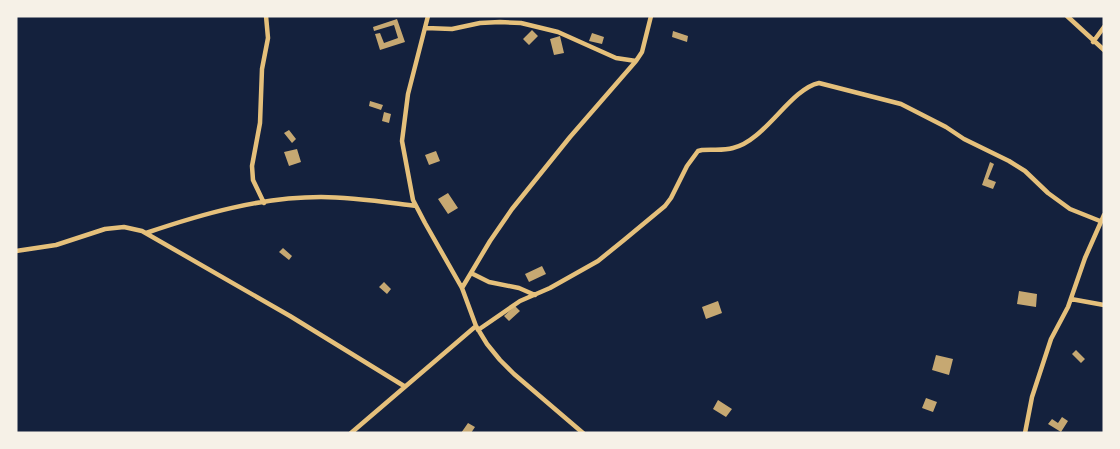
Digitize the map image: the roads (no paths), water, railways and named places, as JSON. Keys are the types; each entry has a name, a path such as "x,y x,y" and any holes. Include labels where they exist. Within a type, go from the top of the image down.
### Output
{"street":[{"path":"264,203 253,180 252,166 260,123 262,69 268,38 266,16"},
{"path":"428,16 408,94 402,141 406,169 416,206 462,288 477,328 500,360 583,433"},
{"path":"462,288 512,209 570,137 636,61 642,52 651,16"},
{"path":"1067,16 1093,42 1104,50"},
{"path":"426,28 452,29 480,23 522,23 558,32 616,58 636,61"},
{"path":"1093,42 1104,27"},
{"path":"350,433 404,386 477,328 520,301 535,295 598,261 654,215 671,198 687,166 698,151 734,148 744,143 759,133 800,93 812,84 819,83 901,104 964,139 1009,161 1025,171 1070,209 1101,224"},
{"path":"146,233 204,215 237,207 286,199 341,197 416,206"},
{"path":"1025,433 1040,371 1051,339 1071,298 1104,215"},
{"path":"16,251 56,245 105,229 124,227 146,233 290,316 404,386"},
{"path":"471,274 489,282 519,288 535,295"},
{"path":"1071,298 1104,305"}]}
